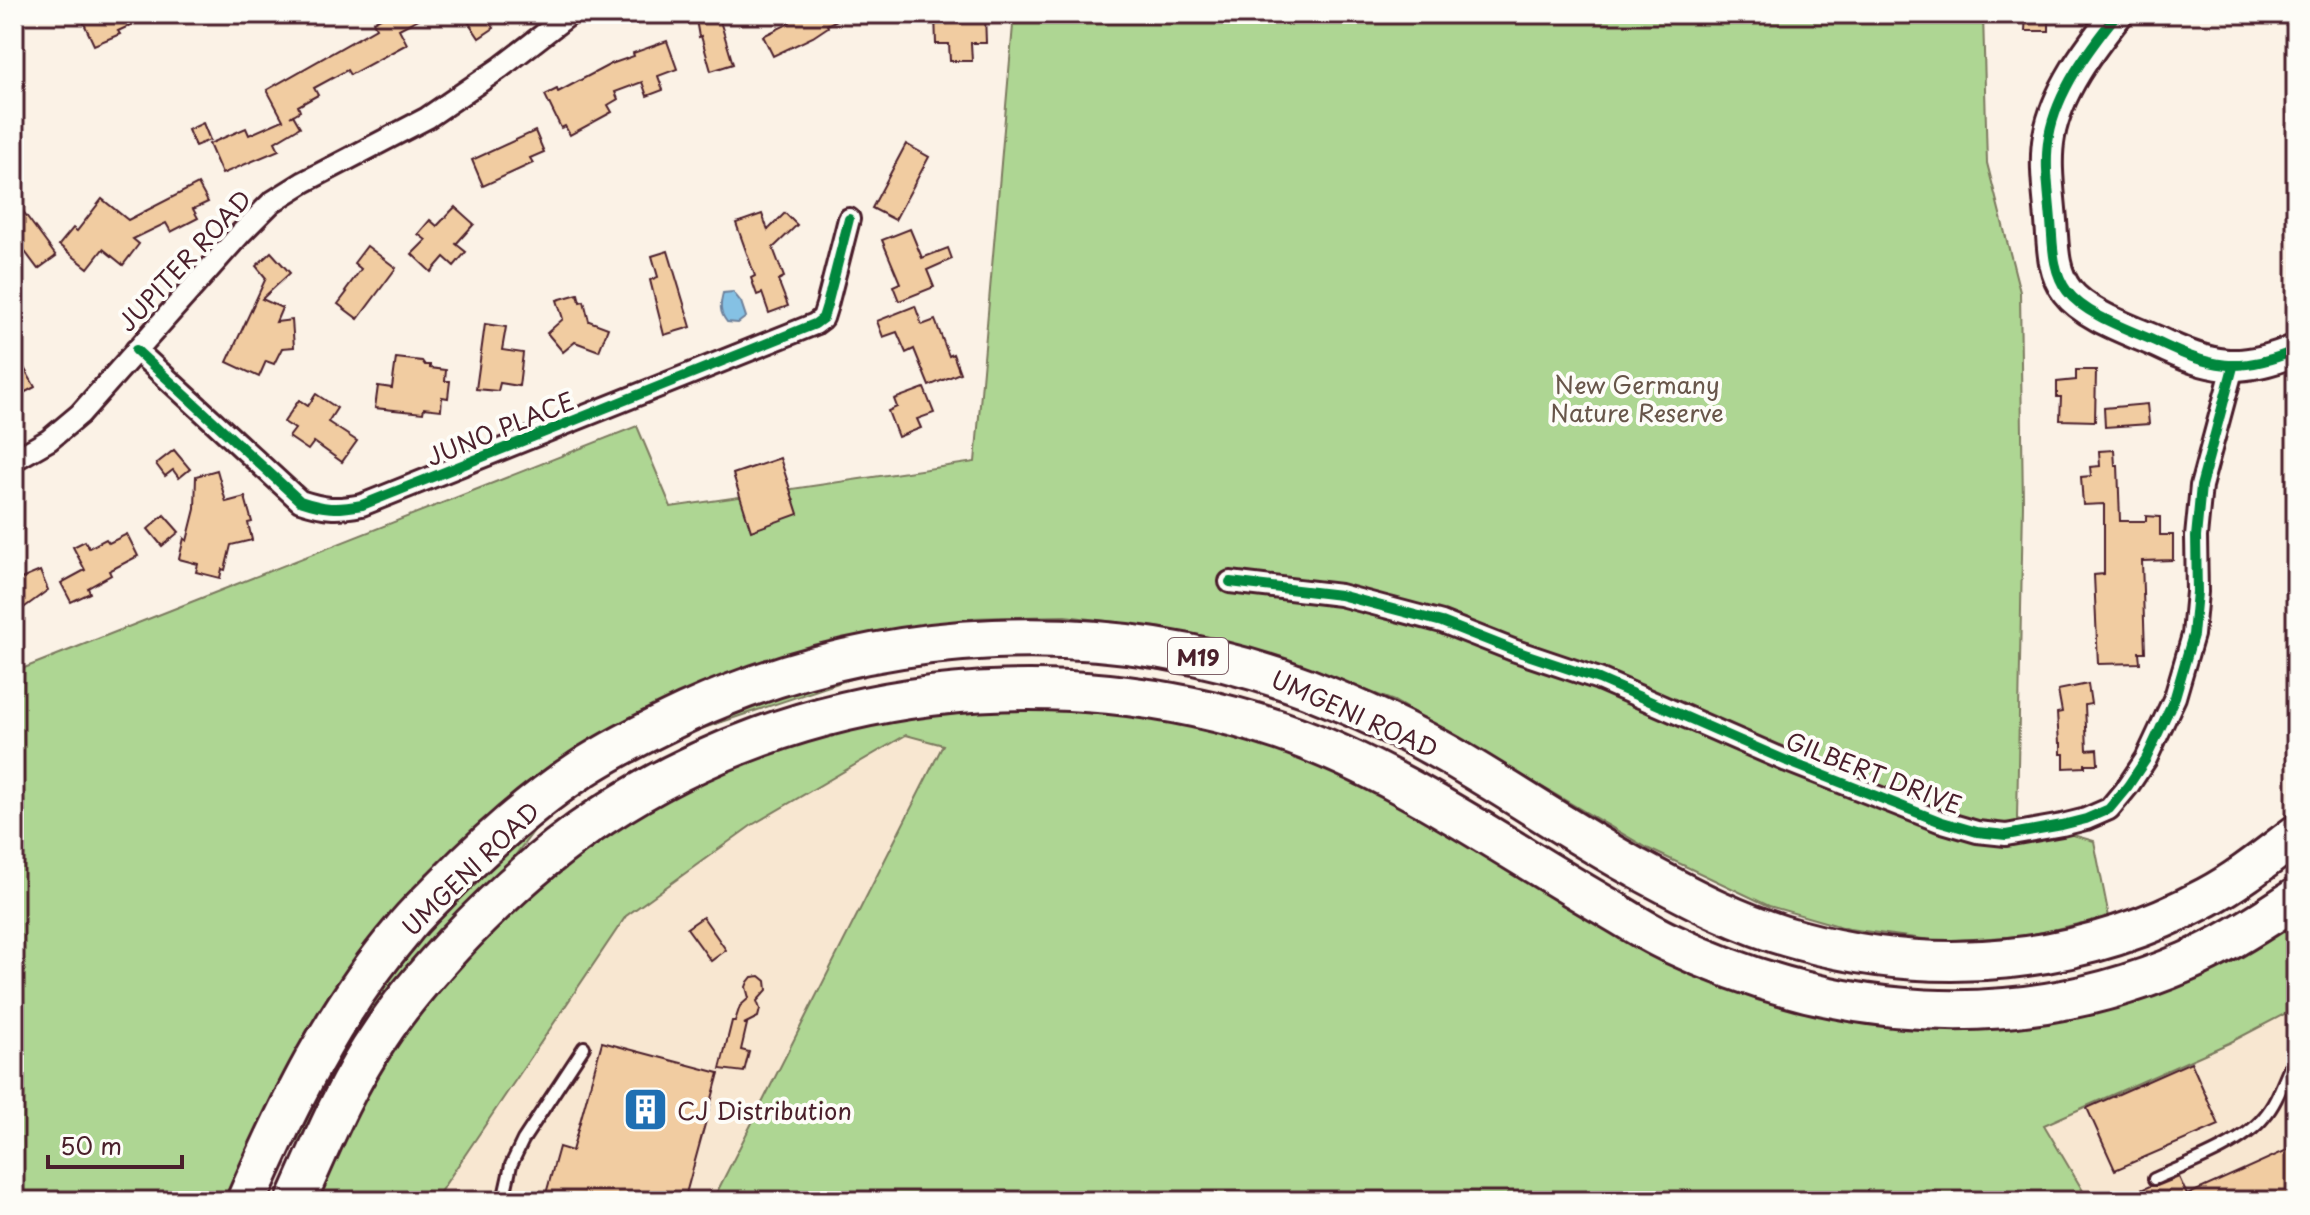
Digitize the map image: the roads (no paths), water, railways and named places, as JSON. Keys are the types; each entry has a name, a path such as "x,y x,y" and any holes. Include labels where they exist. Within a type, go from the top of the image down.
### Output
{"highway":[{"name":"UMGENI ROAD","path":"246,1201 305,1074 354,996 402,930 509,823 581,769 653,729 723,696 803,669 905,648 967,640 1029,637 1111,642 1189,654 1252,669 1311,690 1443,751 1630,864 1703,903 1795,940 1859,954 1929,962 1983,961 2080,947 2171,915 2212,894 2296,835"},
{"name":"UMGENI ROAD","path":"296,1201 338,1108 378,1037 426,974 528,871 601,816 672,775 741,744 797,724 906,699 958,692 1074,690 1118,694 1210,711 1280,731 1341,755 1406,787 1667,942 1780,985 1822,997 1873,1006 1988,1011 2086,994 2185,963 2231,940 2296,898"},
{"path":"218,1201 290,1056 358,957 399,909 444,864 494,823 581,769"},
{"path":"307,1201 378,1037"}],"street":[{"name":"JUPITER ROAD","path":"14,460 49,440 80,414 272,202 427,118 500,68 570,14"},
{"path":"2117,14 2069,83 2057,107 2049,136 2047,162 2054,257 2059,277 2068,292 2082,305 2185,355 2213,364 2233,367 2270,361 2296,350"},
{"name":"JUNO PLACE","path":"136,350 300,501 322,508 362,505 815,324 823,318 849,219"},
{"name":"GILBERT DRIVE","path":"1230,582 1340,595 1442,622 1599,679 1787,761 1939,821 1977,832 2006,835 2062,825 2109,809 2146,759 2175,697 2193,635 2201,486 2233,367"}],"lane":[{"path":"503,1201 511,1165 523,1140 584,1047"},
{"path":"2154,1179 2216,1151 2249,1132 2264,1119 2296,1055"}],"water":[{"path":"733,292 741,302 746,317 738,323 727,322 721,308 723,293"}],"place":[{"name":"CJ Distribution","path":"646,1110"}],"park label":[{"name":"New Germany Nature Reserve","path":"1637,398"}]}
